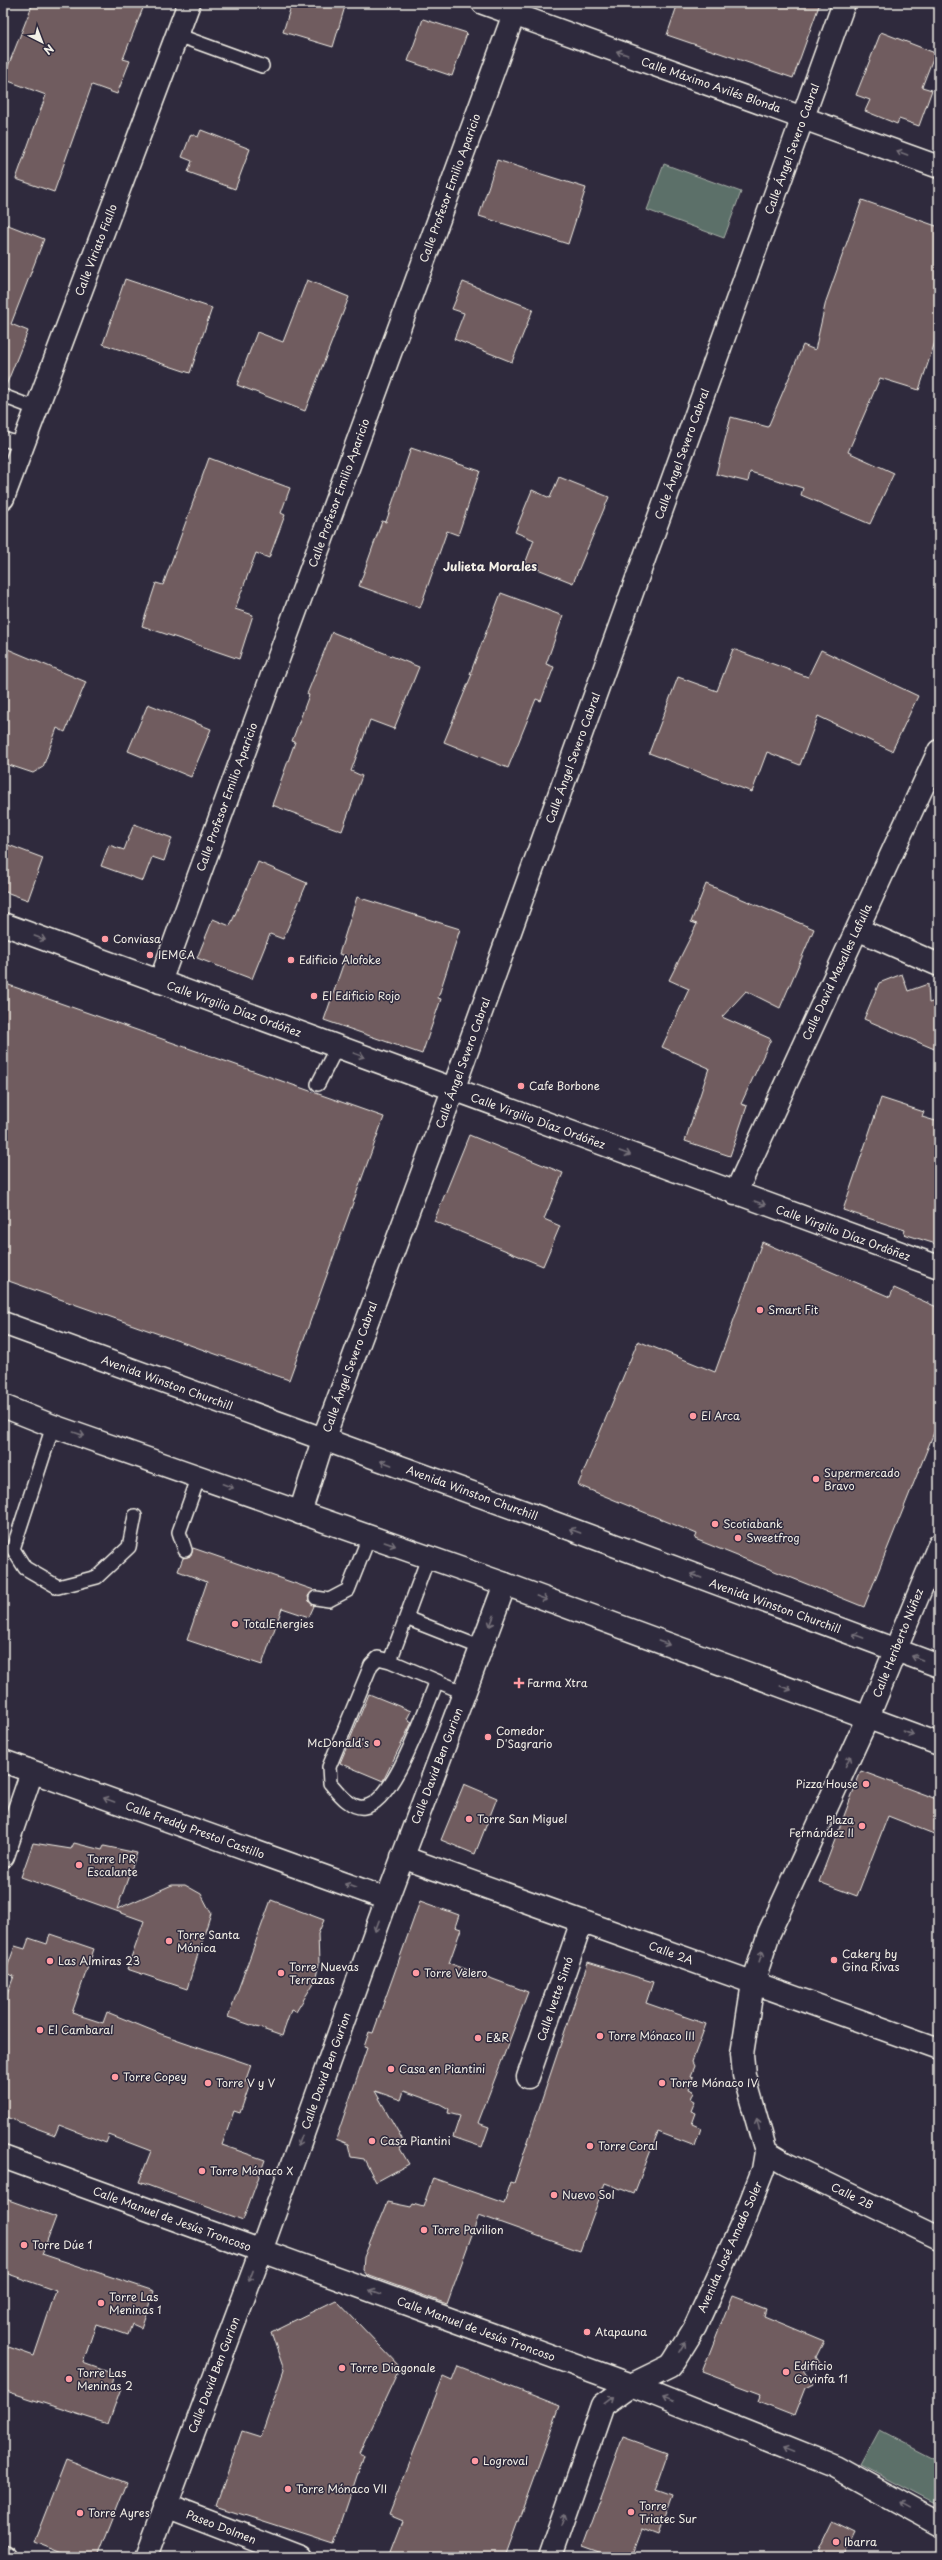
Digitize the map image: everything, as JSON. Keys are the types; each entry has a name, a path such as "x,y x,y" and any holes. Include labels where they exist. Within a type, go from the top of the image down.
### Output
{"street":[{"name":"Calle Viriato Fiallo","path":"3,498 13,442 37,409 189,3"},
{"name":"Calle Máximo Avilés Blonda","path":"482,3 516,9 939,167"},
{"name":"Calle Ángel Severo Cabral","path":"300,1513 323,1440 453,1090 844,3"},
{"name":"Calle Profesor Emilio Aparicio","path":"160,982 516,9"},
{"name":"Calle David Masalles Lafulla","path":"735,1194 939,751"},
{"name":"Calle Virgilio Díaz Ordóñez","path":"3,924 735,1194 939,1267"},
{"path":"857,929 939,965"},
{"name":"Avenida Winston Churchill","path":"3,1323 533,1515 939,1666"},
{"path":"3,1406 53,1426 505,1584 867,1719 939,1744"},
{"name":"Calle Heriberto Núñez","path":"867,1719 894,1650 938,1552"},
{"name":"Calle David Ben Gurion","path":"147,2557 165,2505 261,2251 402,1857 505,1584"},
{"name":"Avenida José Amado Soler","path":"550,2557 603,2405 631,2386 670,2366 695,2327 742,2224 763,2170 766,2152 744,2075 742,2054 753,1982 769,1933 867,1719"},
{"name":"Calle Freddy Prestol Castillo","path":"3,1761 387,1899"},
{"path":"3,1856 32,1772"},
{"name":"Calle 2A","path":"402,1857 939,2049"},
{"name":"Calle Ivette Simó","path":"528,2077 582,1921"},
{"name":"Calle 2B","path":"766,2152 786,2164 939,2238"},
{"name":"Calle Manuel de Jesús Troncoso","path":"3,2157 631,2386 834,2466 939,2524"},
{"name":"Paseo Dolmen","path":"165,2505 300,2557"}],"lane":[{"path":"177,34 262,66"},
{"path":"3,396 37,409"},
{"path":"318,1084 337,1047"},
{"path":"53,1426 13,1549 25,1568 58,1587 97,1578 129,1547 135,1516"},
{"path":"185,1550 179,1532 199,1476"},
{"path":"316,1598 329,1600 348,1590 369,1537"},
{"path":"390,1661 428,1558"},
{"path":"406,1618 482,1648"},
{"path":"437,1681 405,1758 387,1791 370,1805 362,1807 353,1805 330,1783 329,1767 371,1665 378,1658 390,1661 465,1692"}],"green space":[{"path":"664,164 741,192 724,238 647,210"},
{"path":"879,2430 939,2461 939,2496 935,2504 860,2465"}],"building":[{"path":"33,3 145,3 123,59 130,61 117,94 92,85 54,192 16,179 46,95 3,79"},
{"path":"292,3 346,3 333,47 283,32"},
{"path":"678,3 820,3 793,78 667,35"},
{"path":"423,19 467,33 452,76 408,61"},
{"path":"881,32 935,53 922,87 932,90 919,126 899,119 897,124 865,111 870,100 856,95"},
{"path":"201,130 250,149 235,189 188,172 192,161 182,157 191,134 198,137"},
{"path":"497,160 586,188 568,244 479,216"},
{"path":"862,200 939,227 939,330 919,390 880,378 848,452 894,473 870,524 801,495 803,488 750,472 748,482 716,474 731,417 768,427 803,345 815,350 826,301"},
{"path":"3,223 44,239 11,324 28,331 5,388"},
{"path":"125,279 212,308 190,373 103,344"},
{"path":"307,280 349,297 305,411 237,385 257,332 283,342"},
{"path":"463,282 533,309 512,362 454,339 464,313 452,309"},
{"path":"411,448 480,471 458,535 447,531 420,608 359,586 382,521 386,522"},
{"path":"209,458 290,488 281,513 285,515 269,558 256,553 235,609 253,615 239,659 142,626 156,583 163,585"},
{"path":"559,477 609,497 573,583 525,564 534,540 515,532 532,490 550,498"},
{"path":"501,593 563,616 546,664 554,667 541,701 536,699 508,768 444,742 472,674 470,674"},
{"path":"332,632 419,667 394,729 370,720 351,771 362,776 342,831 272,805 295,742 292,741 309,695 307,694"},
{"path":"3,647 86,682 65,732 57,728 43,767 33,773 3,763"},
{"path":"733,649 808,677 821,650 918,696 892,751 818,716 800,765 767,752 752,792 649,753 678,677 717,691"},
{"path":"148,704 211,729 191,777 128,751"},
{"path":"134,824 172,838 164,861 152,857 143,881 101,866 109,845 124,850"},
{"path":"3,843 43,858 28,900 3,891"},
{"path":"258,862 307,883 283,939 270,934 252,979 197,958 213,919 230,926"},
{"path":"706,884 814,929 780,1008 746,991 722,1017 771,1039 741,1104 747,1106 730,1156 685,1141 709,1068 662,1047 689,989 669,980 697,924 691,922"},
{"path":"357,897 460,929 438,998 441,999 422,1054 324,1020 346,956 339,954"},
{"path":"902,974 908,991 928,984 929,1003 939,1000 939,1051 864,1019 879,983"},
{"path":"3,983 384,1117 289,1380 3,1279"},
{"path":"881,1098 924,1112 922,1117 939,1122 939,1245 904,1234 905,1230 843,1210"},
{"path":"469,1135 563,1173 544,1219 560,1226 543,1266 434,1221"},
{"name":"Supermercado Bravo","path":"762,1242 890,1297 894,1288 939,1308 939,1420 864,1607 695,1539 697,1534 578,1485 638,1341 715,1372"},
{"path":"193,1548 314,1590 308,1596 309,1601 314,1606 309,1617 282,1608 262,1665 187,1640 207,1582 178,1571 183,1558 191,1556"},
{"name":"McDonald's","path":"369,1694 411,1711 407,1719 412,1722 383,1781 340,1763"},
{"name":"Plaza Fernández II","path":"861,1771 939,1800 939,1836 888,1816 857,1896 819,1882"},
{"name":"Torre San Miguel","path":"464,1784 497,1798 475,1854 441,1840"},
{"path":"33,1843 71,1849 74,1843 102,1850 104,1846 137,1853 117,1909 172,1885 185,1885 201,1894 211,1913 187,1989 127,1969 144,1921 21,1877"},
{"name":"Torre Nuevas Terrazas","path":"271,1900 324,1920 318,1934 319,1964 315,1981 296,2012 291,2010 282,2036 228,2017"},
{"path":"420,1901 459,1915 455,1927 461,1929 449,1963 528,1992 478,2123 489,2127 482,2147 453,2137 460,2116 448,2113 449,2109 440,2104 404,2091 401,2100 375,2091 405,2144 399,2147 409,2164 376,2182 364,2159 351,2157 348,2144 336,2139 367,2048 364,2047 369,2032 373,2033"},
{"path":"50,1934 94,1949 72,2013 103,2023 107,2012 161,2034 251,2065 245,2082 250,2084 240,2113 234,2111 222,2145 265,2160 243,2220 139,2182 151,2151 109,2135 106,2143 59,2125 55,2135 3,2116 3,2005 14,1976 5,1973 15,1946 25,1949 29,1938 47,1944"},
{"path":"588,1962 653,1982 646,2003 706,2024 692,2062 694,2066 690,2076 693,2077 689,2089 694,2091 691,2099 695,2101 691,2111 696,2113 692,2124 701,2128 695,2146 658,2132 634,2194 605,2183 580,2251 479,2215 447,2304 367,2275 363,2270 364,2257 387,2202 411,2207 413,2204 423,2207 433,2178 504,2203 511,2182 514,2183"},
{"path":"3,2198 56,2217 42,2254 154,2291 141,2328 132,2324 128,2335 96,2324 83,2363 114,2374 111,2385 121,2388 108,2424 3,2390 3,2345 34,2356 56,2291 3,2272"},
{"path":"732,2296 766,2309 764,2316 824,2341 816,2357 822,2366 803,2370 813,2384 805,2388 794,2416 758,2402 761,2394 702,2372"},
{"path":"336,2300 400,2367 360,2453 364,2455 334,2544 216,2506 242,2431 261,2437 284,2370 271,2332"},
{"name":"Logroval","path":"458,2366 560,2406 505,2557 389,2557 403,2521 389,2515 443,2377 452,2381"},
{"name":"Torre Triatec Sur","path":"623,2437 668,2453 655,2490 672,2496 658,2535 642,2529 632,2557 614,2557 583,2546"},
{"name":"Torre Ayres","path":"66,2460 127,2483 98,2557 72,2557 34,2542"},
{"name":"Ibarra","path":"832,2521 855,2532 843,2557 826,2557 817,2552"}],"place":[{"name":"Conviasa","path":"105,939"},
{"name":"IEMCA","path":"150,955"},
{"name":"Edificio Alofoke","path":"291,960"},
{"name":"El Edificio Rojo","path":"314,996"},
{"name":"Cafe Borbone","path":"521,1086"},
{"name":"Smart Fit","path":"760,1310"},
{"name":"El Arca","path":"693,1416"},
{"name":"Supermercado Bravo","path":"816,1479"},
{"name":"Scotiabank","path":"715,1524"},
{"name":"Sweetfrog","path":"738,1538"},
{"name":"TotalEnergies","path":"235,1624"},
{"name":"Farma Xtra","path":"519,1683"},
{"name":"Comedor D'Sagrario","path":"488,1737"},
{"name":"McDonald's","path":"377,1743"},
{"name":"Pizza House","path":"866,1784"},
{"name":"Torre San Miguel","path":"469,1819"},
{"name":"Plaza Fernández II","path":"862,1826"},
{"name":"Torre IPR Escalante","path":"79,1865"},
{"name":"Torre Santa Mónica","path":"169,1941"},
{"name":"Cakery by Gina Rivas","path":"834,1960"},
{"name":"Las Almiras 23","path":"50,1961"},
{"name":"Torre Nuevas Terrazas","path":"281,1973"},
{"name":"Torre Velero","path":"416,1973"},
{"name":"El Cambaral","path":"40,2030"},
{"name":"Torre Mónaco III","path":"600,2036"},
{"name":"E&R","path":"478,2038"},
{"name":"Casa en Piantini","path":"391,2069"},
{"name":"Torre Copey","path":"115,2077"},
{"name":"Torre V y V","path":"208,2083"},
{"name":"Torre Mónaco IV","path":"662,2083"},
{"name":"Casa Piantini","path":"372,2141"},
{"name":"Torre Coral","path":"590,2146"},
{"name":"Torre Mónaco X","path":"202,2171"},
{"name":"Nuevo Sol","path":"554,2195"},
{"name":"Torre Pavilion","path":"424,2230"},
{"name":"Torre Dúe 1","path":"24,2245"},
{"name":"Torre Las Meninas 1","path":"101,2303"},
{"name":"Atapauna","path":"587,2332"},
{"name":"Torre Diagonale","path":"342,2368"},
{"name":"Edificio Covinfa 11","path":"786,2372"},
{"name":"Torre Las Meninas 2","path":"69,2379"},
{"name":"Logroval","path":"475,2461"},
{"name":"Torre Mónaco VII","path":"288,2489"},
{"name":"Torre Triatec Sur","path":"631,2512"},
{"name":"Torre Ayres","path":"80,2513"},
{"name":"Ibarra","path":"836,2542"}],"district":[{"name":"Julieta Morales","path":"490,567"}]}
